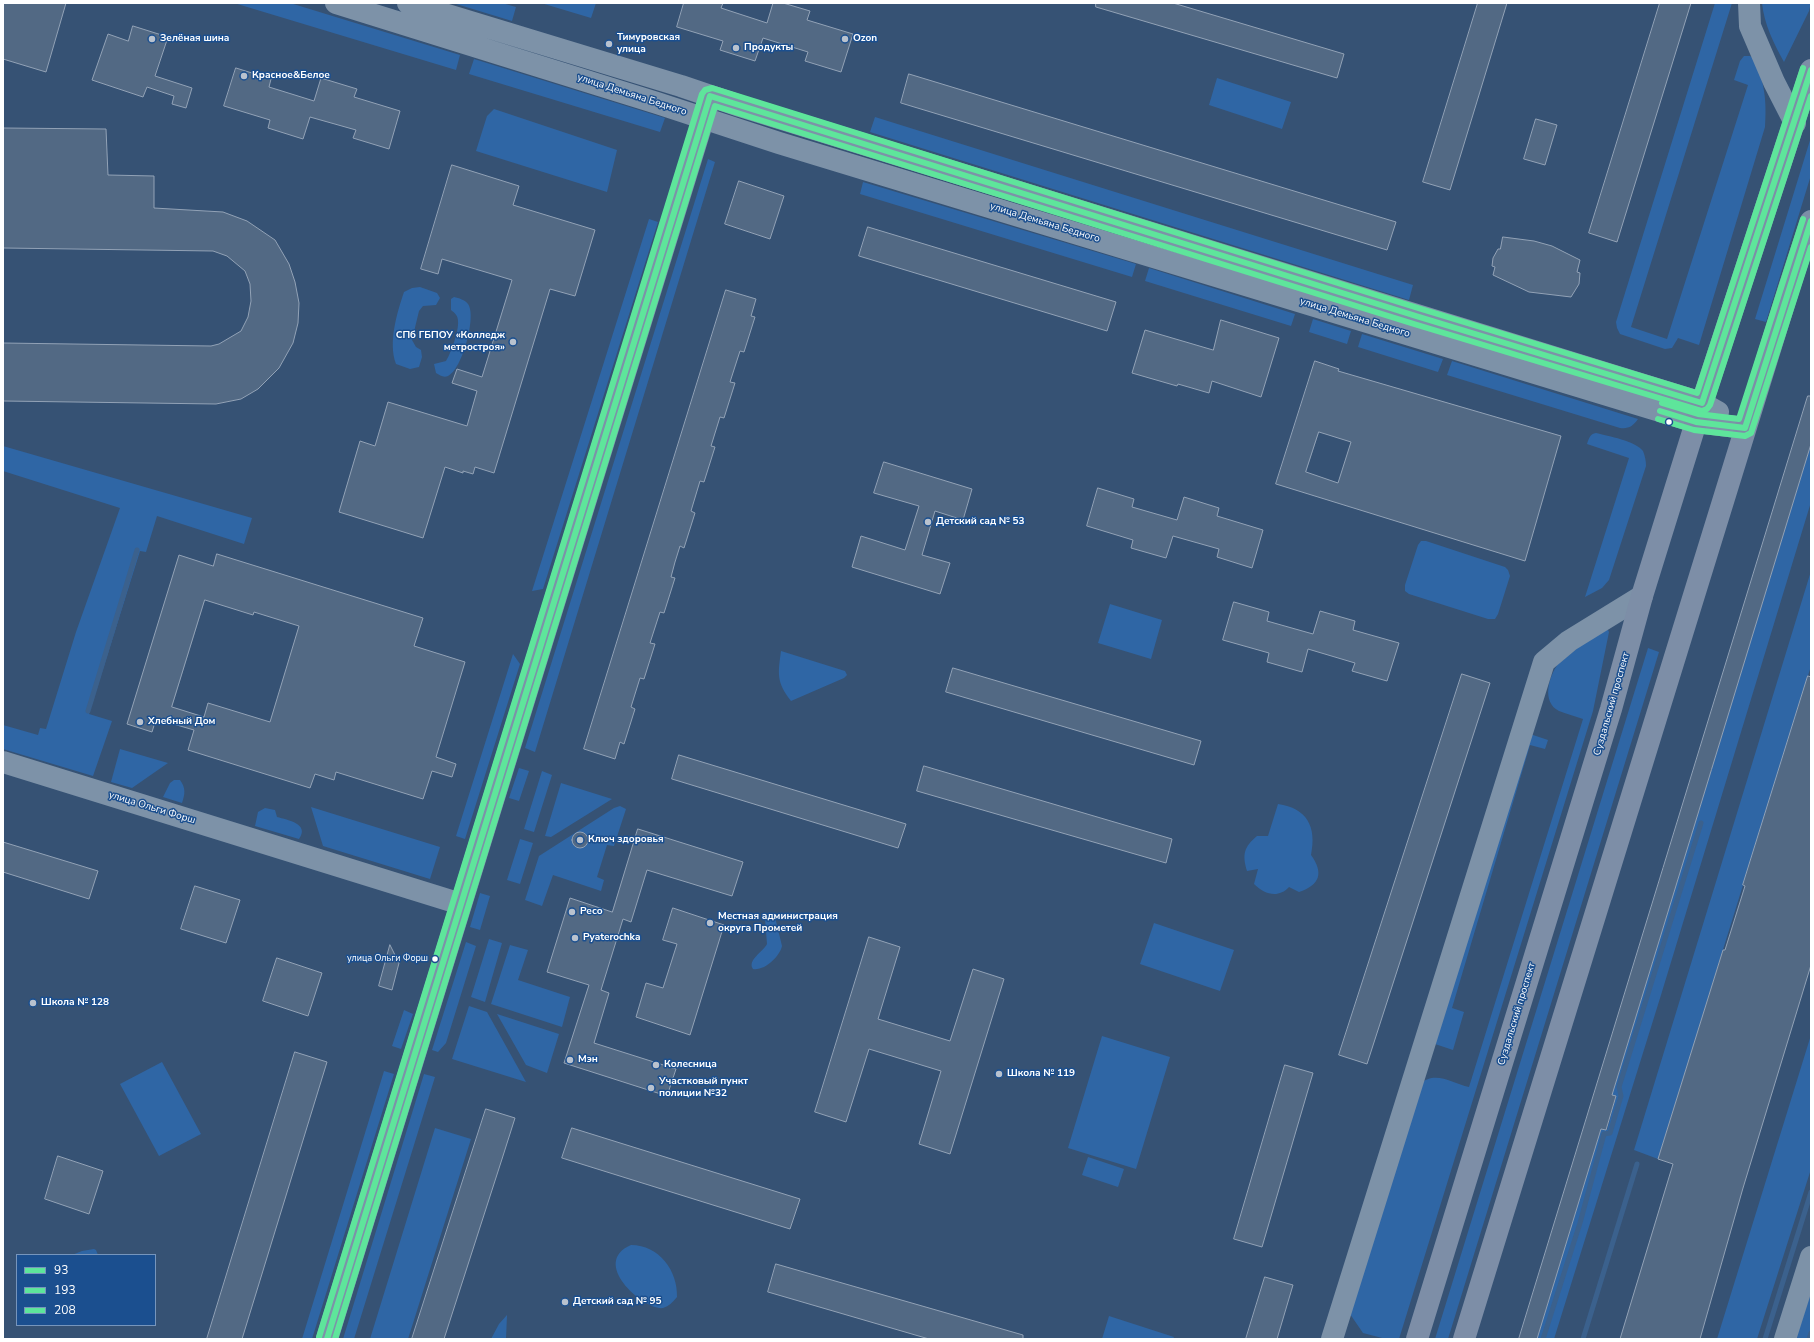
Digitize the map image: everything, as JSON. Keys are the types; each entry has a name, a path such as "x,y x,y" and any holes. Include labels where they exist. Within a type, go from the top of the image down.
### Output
{"main road":[{"name":"Суздальский проспект","path":"1417,1339 1611,709 1642,596 1699,412 1795,123 1811,70"},
{"path":"1464,1339 1745,428 1811,221"}],"street":[{"name":"улица Демьяна Бедного","path":"336,3 786,145 1699,412"},
{"name":"улица Демьяна Бедного","path":"408,3 1401,311 1745,428"},
{"path":"1749,3 1750,26 1774,82 1795,123"},
{"path":"327,1339 710,96"},
{"path":"1332,1339 1544,662 1569,641 1642,596"},
{"name":"улица Ольги Форш","path":"3,762 461,904"},
{"path":"1785,1339 1811,1257"}],"shaded area":[{"path":"234,3 290,3 460,55 456,70"},
{"path":"453,3 502,3 516,7 512,21"},
{"path":"541,3 596,3 591,18"},
{"path":"1715,3 1732,3 1631,327 1667,339 1748,85 1734,80 1740,61 1744,56 1750,56 1756,59 1759,68 1766,108 1765,127 1699,345 1678,338 1672,348 1665,349 1620,334 1616,322"},
{"path":"1762,3 1811,3 1809,11 1784,62 1767,26"},
{"path":"474,59 665,118 660,132 469,74"},
{"path":"1217,78 1291,102 1282,129 1209,105"},
{"path":"494,109 617,150 607,192 476,151 487,116"},
{"path":"875,117 1413,285 1409,300 870,132"},
{"path":"1811,137 1811,175 1766,322 1755,319"},
{"path":"708,159 715,162 535,752 525,748"},
{"path":"863,182 1136,264 1132,277 860,194"},
{"path":"649,219 658,222 543,589 532,591"},
{"path":"1149,268 1295,314 1291,326 1145,281"},
{"path":"420,287 437,293 440,298 436,305 423,306 419,311 412,340 416,347 421,350 422,357 419,367 410,369 396,364 393,346 394,328 404,292 412,288"},
{"path":"454,297 462,299 468,304 471,319 467,342 463,354 453,372 445,377 436,373 434,364 446,361 454,342 458,321 456,315 451,310 451,299"},
{"path":"1313,319 1351,331 1347,344 1309,332"},
{"path":"1362,334 1443,359 1438,372 1358,347"},
{"path":"1452,361 1638,419 1634,424 1626,428 1620,428 1447,375"},
{"path":"1596,433 1621,439 1639,447 1644,453 1646,466 1609,580 1602,588 1585,597 1629,458 1587,444 1591,435"},
{"path":"1811,444 1811,502 1661,995 1554,1339 1537,1339 1601,1129 1607,1130 1616,1097 1612,1095"},
{"path":"3,446 252,518 244,544 157,516 146,552 140,551 89,714 112,721 93,776 3,749 3,725 38,735 40,728 46,729 76,632 120,508 3,471"},
{"path":"1421,541 1426,541 1505,567 1508,570 1510,576 1495,619 1488,619 1409,594 1405,591 1405,585 1418,545"},
{"path":"1811,571 1811,666 1658,1159 1634,1150"},
{"path":"1110,604 1162,620 1151,659 1098,643"},
{"path":"1603,627 1607,628 1609,632 1593,711 1399,1339 1386,1339 1363,1333 1350,1314 1420,1084 1432,1078 1438,1078 1469,1087 1583,719 1559,711 1553,707 1548,695 1552,675 1558,664"},
{"path":"1648,648 1659,652 1448,1339 1435,1339"},
{"path":"781,651 845,671 847,675 844,678 791,701 780,683 779,665"},
{"path":"513,654 520,664 465,839 456,836"},
{"path":"1530,734 1548,740 1545,749 1530,745 1452,1008 1464,1012 1453,1050 1435,1044"},
{"path":"120,749 168,763 132,788 111,782"},
{"path":"519,768 529,771 519,801 509,798"},
{"path":"542,771 552,775 534,832 524,829"},
{"path":"174,780 180,780 184,788 182,803 163,797 170,783"},
{"path":"561,783 612,799 551,837 545,836"},
{"path":"1278,804 1288,806 1303,815 1308,820 1311,828 1311,855 1318,867 1318,878 1312,886 1299,892 1289,887 1280,893 1267,893 1254,884 1258,869 1247,871 1245,865 1245,851 1247,847 1257,836 1268,836"},
{"path":"620,806 626,809 614,846 607,845 597,877 604,880 601,891 553,875 542,906 525,900 539,856 614,808"},
{"path":"311,807 440,847 430,879 323,846"},
{"path":"265,808 275,810 277,817 292,821 300,826 302,834 299,839 255,826 258,812"},
{"path":"520,839 533,843 520,884 507,880"},
{"path":"480,893 490,896 480,930 470,927"},
{"path":"771,915 775,917 782,946 781,950 767,965 762,968 753,969 752,962 767,944 765,919"},
{"path":"1154,923 1234,950 1220,991 1140,964"},
{"path":"489,939 502,943 485,1002 471,997"},
{"path":"466,942 476,946 446,1043 438,1052 432,1050"},
{"path":"510,945 528,950 518,980 570,997 562,1027 491,1004"},
{"path":"469,1006 487,1012 526,1082 452,1059"},
{"path":"404,1010 413,1014 401,1049 392,1046"},
{"path":"497,1014 559,1034 547,1073 526,1065"},
{"path":"1811,1035 1811,1169 1757,1339 1717,1339"},
{"path":"1102,1036 1170,1057 1136,1169 1068,1148"},
{"path":"162,1062 201,1134 159,1156 120,1084"},
{"path":"384,1071 394,1074 312,1339 302,1339"},
{"path":"424,1074 435,1077 354,1339 343,1339"},
{"path":"435,1128 471,1139 408,1339 370,1339"},
{"path":"1088,1157 1124,1169 1118,1187 1082,1175"},
{"path":"631,1245 650,1249 665,1261 670,1269 674,1278 677,1297 667,1306 663,1308 655,1307 644,1302 624,1284 618,1274 616,1263 620,1253"},
{"path":"94,1249 98,1254 74,1254"},
{"path":"1811,1291 1811,1339 1796,1339"},
{"path":"507,1315 506,1339 491,1339 499,1324"},
{"path":"1109,1316 1174,1337 1173,1339 1102,1339"}],"building":[{"path":"3,3 66,3 46,72 3,59"},
{"path":"684,3 723,3 721,8 767,23 773,3 783,3 810,11 807,20 853,34 841,72 805,61 808,52 763,38 755,61 720,50 723,41 677,27"},
{"path":"1096,3 1173,3 1344,54 1337,78 1096,7"},
{"path":"1478,3 1507,3 1450,190 1423,182"},
{"path":"1660,3 1691,3 1617,242 1589,233"},
{"path":"133,26 168,37 155,76 192,88 186,108 172,104 174,96 147,87 143,97 92,80 108,34 128,41"},
{"path":"236,68 271,79 269,87 314,101 321,78 357,89 354,97 400,111 389,149 353,138 356,130 310,117 303,139 268,128 270,120 224,106"},
{"path":"909,74 1396,222 1387,250 901,103"},
{"path":"1536,119 1557,125 1545,165 1524,159"},
{"path":"3,128 106,129 108,175 154,176 154,208 223,212 247,221 275,240 289,264 295,282 299,303 298,323 293,343 279,368 258,389 241,399 216,404 3,401 3,343 211,346 219,344 241,331 248,317 251,301 250,284 245,271 227,256 213,251 3,248"},
{"name":"СПб ГБПОУ «Колледж метростроя»","path":"452,165 519,186 513,205 595,230 575,296 550,289 494,473 475,467 473,474 463,471 463,473 445,467 423,538 339,512 360,441 375,446 388,402 467,426 477,391 452,383 457,369 482,377 512,280 442,259 438,274 421,269"},
{"path":"739,181 784,196 770,239 725,224"},
{"path":"868,227 1116,302 1107,331 859,256"},
{"path":"1503,237 1534,241 1552,246 1580,260 1577,272 1580,273 1579,284 1571,297 1529,292 1493,275 1495,267 1492,266 1493,258 1498,249 1500,249"},
{"path":"726,290 756,299 751,316 755,317 744,352 740,351 730,382 735,383 724,418 720,417 711,446 715,447 704,482 700,481 691,511 695,513 684,548 680,546 675,562 671,577 675,578 664,613 660,612 650,643 655,644 644,679 640,678 631,707 635,709 624,744 620,742 615,759 584,749"},
{"path":"1221,320 1279,338 1261,397 1212,381 1209,393 1178,384 1177,386 1132,373 1145,330 1213,350"},
{"path":"1315,361 1339,369 1338,371 1561,436 1525,561 1276,484","holes":["1319,432 1351,442 1338,483 1306,472"]},
{"path":"1808,396 1811,396 1811,444 1612,1095 1616,1096 1606,1130 1601,1129 1537,1339 1519,1339"},
{"path":"884,462 972,489 963,520 935,511 922,555 950,563 940,594 852,567 861,536 905,550 919,506 874,493"},
{"path":"1098,488 1134,499 1132,507 1177,520 1184,497 1219,508 1217,516 1263,530 1252,568 1217,557 1219,549 1173,536 1166,558 1131,548 1133,540 1087,526"},
{"path":"217,554 423,618 414,646 465,662 436,757 456,764 452,777 432,771 423,799 336,772 334,780 315,774 310,788 188,750 194,730 156,719 152,732 127,724 179,555 213,566","holes":["205,600 253,615 254,612 299,626 270,722 208,703 204,717 172,707"]},
{"path":"1234,602 1269,612 1267,621 1313,634 1320,611 1355,621 1353,630 1399,643 1387,681 1352,671 1355,663 1308,649 1302,672 1267,662 1269,653 1223,640"},
{"path":"953,668 1201,741 1194,765 946,692"},
{"path":"1462,674 1490,683 1367,1064 1339,1055"},
{"path":"1808,676 1811,677 1811,965 1743,1188 1700,1339 1620,1339 1673,1164 1658,1159 1723,950 1725,950 1745,886 1743,885"},
{"path":"679,755 906,824 898,848 672,779"},
{"path":"924,766 1172,839 1166,863 917,791"},
{"path":"638,829 743,862 732,896 647,870 631,922 623,919 601,990 609,993 594,1043 676,1069 667,1096 564,1063 589,985 547,972 570,898 612,912"},
{"path":"580,832 586,834 588,840 586,846 580,848 574,846 572,840 574,834"},
{"path":"3,842 98,871 89,899 3,872"},
{"path":"195,886 240,900 226,943 181,929"},
{"path":"673,908 724,925 690,1035 636,1017 646,983 663,988 677,944 663,940"},
{"path":"869,937 900,947 878,1019 950,1041 973,969 1004,979 950,1154 919,1144 941,1071 869,1049 846,1122 815,1112"},
{"path":"390,945 399,963 392,990 379,986"},
{"path":"277,958 322,973 308,1016 263,1001"},
{"path":"295,1052 327,1062 242,1339 207,1339"},
{"path":"1285,1065 1313,1073 1262,1247 1234,1239"},
{"path":"486,1109 515,1118 502,1159 444,1339 412,1339"},
{"path":"572,1128 800,1199 790,1229 562,1158"},
{"path":"58,1156 103,1171 89,1214 45,1199"},
{"path":"776,1264 1023,1335 1023,1339 929,1339 768,1292"},
{"path":"1265,1277 1293,1285 1277,1339 1246,1339"}],"waterway":[{"path":"88,711 137,550"},
{"path":"1543,1339 1580,1223 1604,1134 1610,1133 1621,1096 1619,1087 1701,823"},
{"path":"1583,1339 1637,1164"},
{"path":"1765,1339 1811,1192"},
{"path":"1809,1339 1811,1333"}],"transit line":[{"name":"208","path":"319,1337 702,94 705,90 712,88 1418,308 1697,393 1803,68"},
{"name":"93","path":"327,1339 710,96 1416,316 1702,403 1811,70"},
{"name":"193","path":"335,1339 715,106 1414,324 1702,411 1707,409 1710,405 1811,96"},
{"name":"208","path":"1662,403 1698,414 1739,419 1803,219"},
{"name":"93","path":"1660,411 1696,422 1745,428 1811,221"},
{"name":"193","path":"1658,419 1694,430 1745,436 1751,433 1811,247"}],"place":[{"name":"Зелёная шина","path":"152,39"},
{"name":"Ozon","path":"845,39"},
{"name":"Тимуровская улица","path":"609,44"},
{"name":"Продукты","path":"736,48"},
{"name":"Красное&Белое","path":"244,76"},
{"name":"СПб ГБПОУ «Колледж метростроя»","path":"513,342"},
{"name":"Детский сад № 53","path":"928,522"},
{"name":"Хлебный Дом","path":"140,722"},
{"name":"Ключ здоровья","path":"580,840"},
{"name":"Ресо","path":"572,912"},
{"name":"Местная администрация округа Прометей","path":"710,923"},
{"name":"Pyaterochka","path":"575,938"},
{"name":"улица Ольги Форш","path":"435,959"},
{"name":"Школа № 128","path":"33,1003"},
{"name":"Мэн","path":"570,1060"},
{"name":"Колесница","path":"656,1065"},
{"name":"Школа № 119","path":"999,1074"},
{"name":"Участковый пункт полиции №32","path":"651,1088"},
{"name":"Детский сад № 95","path":"565,1302"}]}
